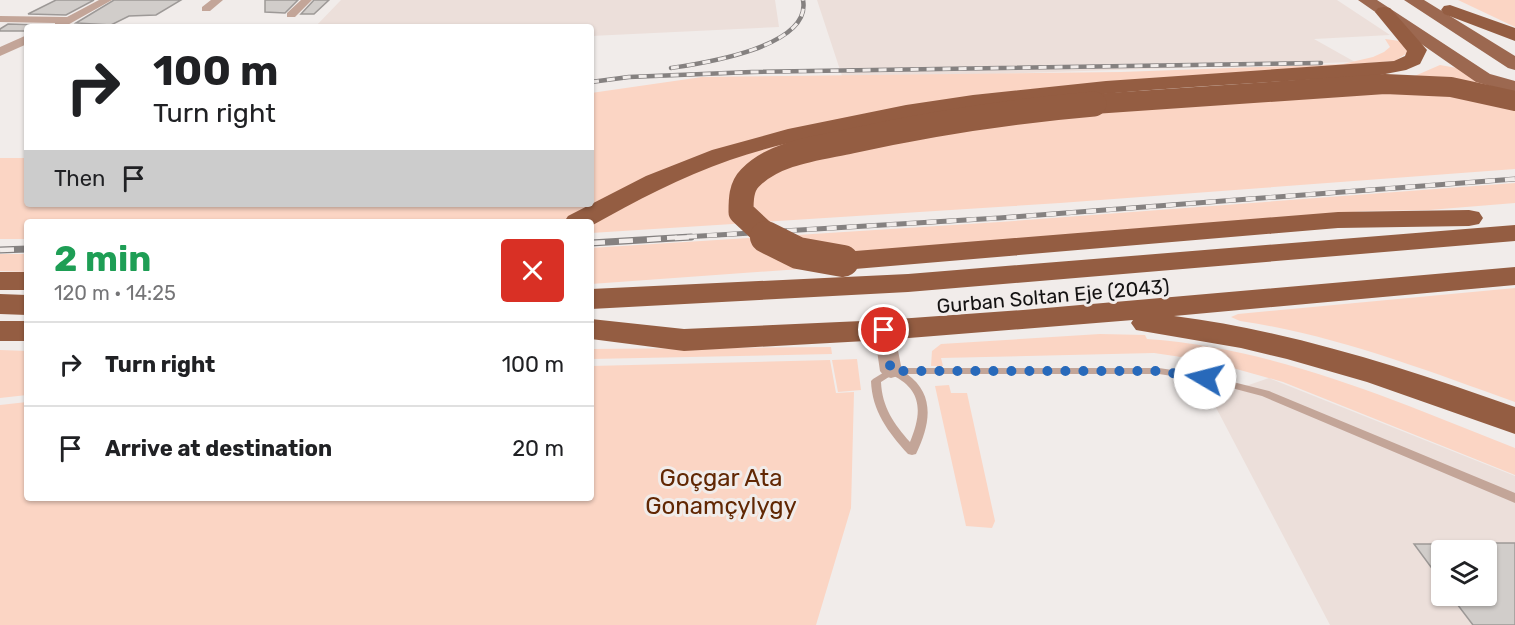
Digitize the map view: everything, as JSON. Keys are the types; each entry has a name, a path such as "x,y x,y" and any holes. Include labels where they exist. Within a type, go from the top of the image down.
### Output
{"highway":[{"path":"584,219 652,184 704,161 772,140 860,120 986,99 1094,88 1375,70 1399,66 1413,60 1417,50 1386,6"},
{"path":"1450,10 1515,35"},
{"path":"1515,101 1464,88 1385,84 1047,109 924,126 793,155 768,164 750,176 741,192 741,212 759,233 778,247 806,256 843,261 1338,220 1515,215"},
{"path":"1266,255 1470,218"},
{"name":"Gurban Soltan Eje (2043)","path":"594,299 908,283 1515,234"},
{"name":"Gurban Soltan Eje (2043)","path":"594,324 909,308 1515,258"},
{"path":"594,329 684,340 884,330 1023,320 1515,276"},
{"path":"0,281 24,281"},
{"path":"0,304 24,305"},
{"path":"1023,320 1139,322 1200,328 1254,339 1365,368 1515,421"},
{"path":"0,331 24,331"}],"main road":[{"path":"1366,0 1386,6 1483,78 1515,87"},
{"path":"1412,0 1515,64"},
{"path":"1434,0 1515,50"}],"street":[{"path":"60,24 107,0"},
{"path":"206,9 218,0"},
{"path":"291,15 307,0"},
{"path":"0,19 69,20"},
{"path":"0,52 24,40"},
{"path":"884,330 891,371"}],"lane":[{"path":"891,371 908,378 917,387 922,400 921,430 912,451 892,430 879,402 876,381 891,371 1159,371 1205,378 1265,393 1515,498"}],"shaded area":[{"path":"341,0 775,0 779,27 594,36 594,24 318,24"},
{"path":"817,0 1337,0 1390,35 1314,39 1355,62 843,79"},
{"path":"1269,378 1515,476 1515,625 1330,625 1211,398"}],"green space":[{"path":"1458,0 1515,0 1515,27"},
{"path":"1385,39 1407,42 1407,53 1395,61 976,95 1002,117 1410,78 1440,65 1457,68 1515,92 1515,169 1060,203 594,233 594,219 24,219 24,239 0,239 0,158 24,158 24,207 594,207 594,93 702,77 1121,72 1343,64 1373,57 1390,47"},
{"path":"1515,183 1515,203 1429,210 1366,211 1082,233 1093,248 594,284 594,248 1000,222"},
{"path":"0,254 24,254 24,272 0,271"},
{"path":"1515,288 1515,402 1345,344 1240,321 1231,317 1238,314"},
{"path":"1100,334 1145,335 1147,339 1195,344 1242,353 1335,379 1515,448 1515,475 1283,382 1208,361 1154,353 941,358 943,366 931,366 932,351 941,344"},
{"path":"831,347 832,354 594,359 594,349"},
{"path":"0,350 24,351 24,395 0,398"},
{"path":"857,359 861,390 838,392 832,360"},
{"name":"Goçgar Ata Gonamçylygy","path":"830,360 836,393 854,392 851,508 816,625 0,625 0,405 24,402 24,501 594,501 594,366"},
{"path":"949,385 951,393 967,393 995,521 992,528 966,526 935,386"}],"building":[{"path":"56,0 94,0 66,15 28,14"},
{"path":"114,0 181,0 156,15 129,16 113,24 76,23"},
{"path":"265,0 298,0 285,13 265,12"},
{"path":"314,0 329,0 314,14 301,14"},
{"path":"8,24 24,24 24,31 0,31"},
{"path":"1497,543 1515,543 1515,625 1473,625 1459,606 1497,606"},
{"path":"1414,544 1431,544 1431,567"}],"railway":[{"path":"671,68 730,57 774,41 791,30 801,16 803,0"},
{"path":"594,82 629,77 752,72 1321,63"},
{"path":"667,238 999,218 1515,179"},
{"path":"594,243 691,237"},
{"path":"0,250 24,249"}],"route":[{"path":"884,330 891,371 1159,371 1205,378"}]}
